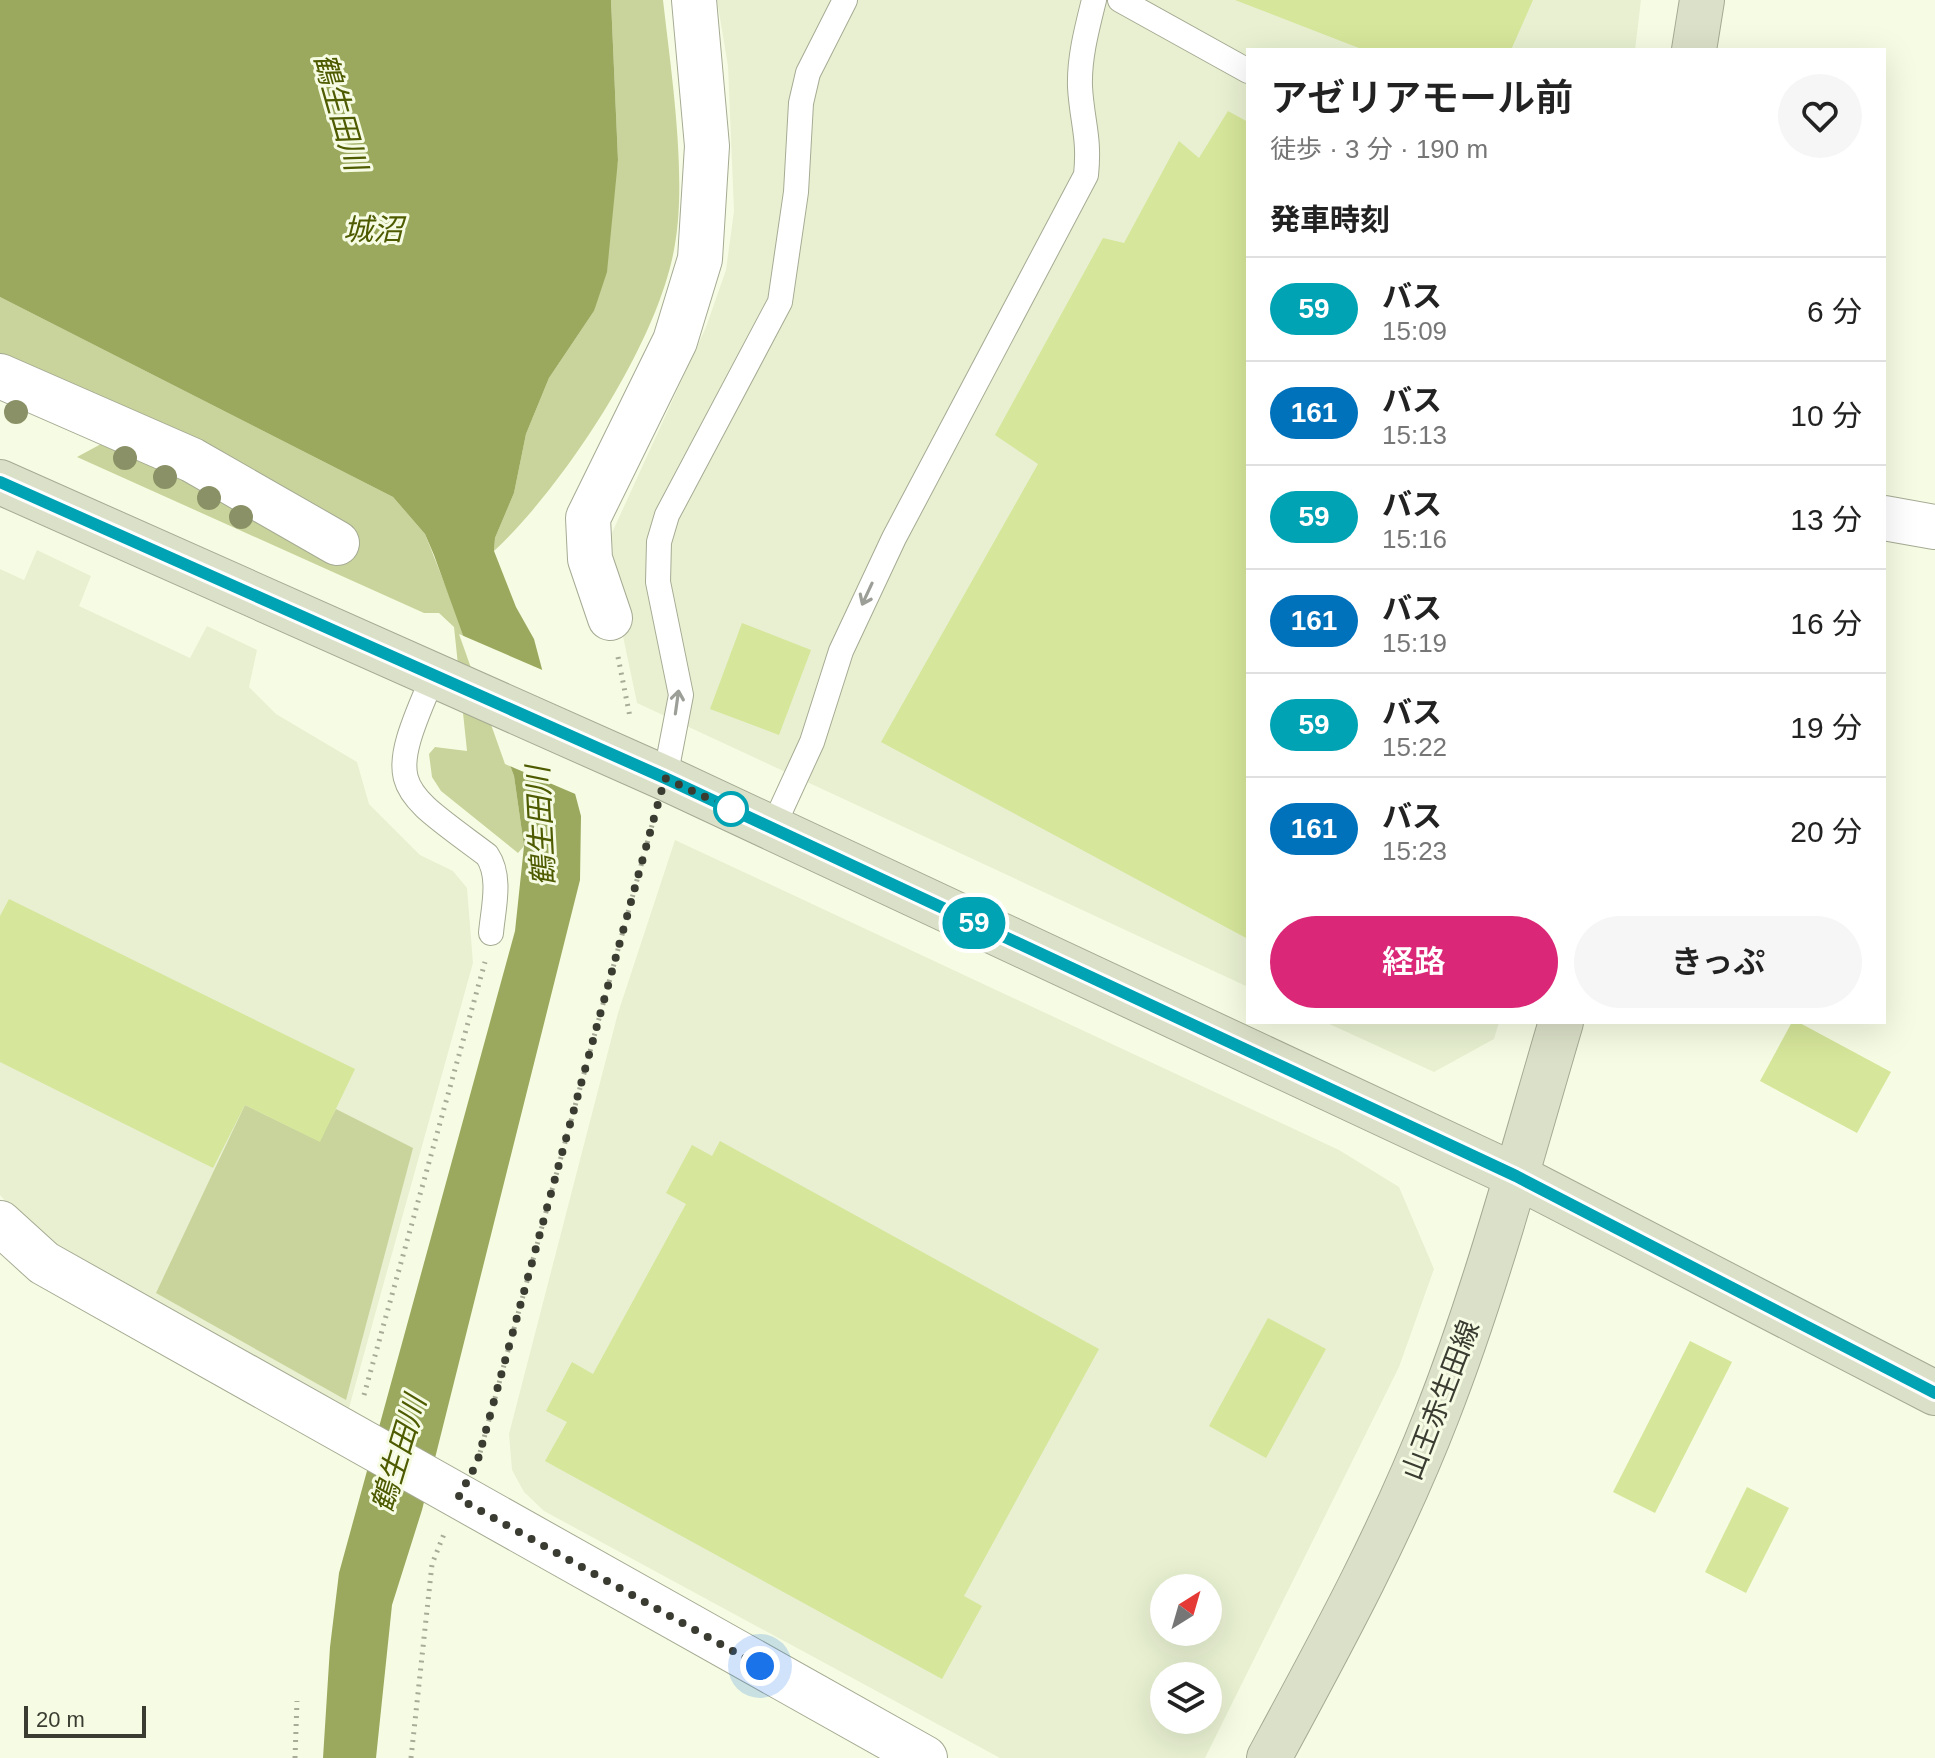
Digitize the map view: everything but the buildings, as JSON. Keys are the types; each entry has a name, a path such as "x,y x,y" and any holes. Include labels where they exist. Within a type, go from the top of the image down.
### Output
{"main road":[{"path":"1694,48 1702,0"},
{"path":"0,482 442,681 617,736 665,778 1516,1176 1935,1393"},
{"name":"山王赤生田線","path":"1269,1758 1364,1577 1437,1417 1474,1315 1560,1024"}],"street":[{"path":"610,618 590,559 588,518 675,341 700,259 707,146 694,0"},
{"path":"0,376 192,460 337,543"},
{"path":"1886,518 1935,527"},
{"path":"0,1223 44,1263 450,1494 925,1758"}],"lane":[{"path":"665,778 681,695 658,582 659,542 667,515 780,302 796,192 801,103 808,73 845,0"},
{"path":"772,829 812,742 841,651 894,538 1086,175 1090,144 1080,86 1085,35 1094,0"},
{"path":"1120,0 1246,70"},
{"path":"442,681 408,734 403,774 412,796 424,808 487,855 493,864 491,933"}],"path":[{"path":"610,618 617,736"},
{"path":"411,1758 432,1564 450,1494 477,1463 665,778"},
{"path":"351,1438 491,933"},
{"path":"295,1758 297,1701"}],"shaded area":[{"path":"611,0 663,0 679,155 675,244 666,282 650,323 606,409 550,489 494,551 495,538 514,493 526,434 549,378 594,311 618,160"},
{"path":"717,0 1641,0 1635,48 1246,48 1246,986 637,703 611,579 611,535 706,327 726,270 734,211 728,66"},
{"path":"0,297 393,497 425,534 477,666 514,776 524,846 518,853 441,791 432,777 429,754 435,747 467,751 454,627 439,613 424,613 77,457 114,437 0,362"},
{"path":"37,550 91,576 79,606 190,658 207,626 257,650 249,687 276,714 357,762 369,804 420,855 453,871 467,888 473,963 349,1408 36,1236 0,1195 0,569 24,580"},
{"path":"675,840 1339,1150 1399,1187 1434,1269 1399,1367 1222,1724 1222,1662 1150,1662 1150,1734 1217,1734 1205,1758 1000,1758 544,1511 524,1492 512,1470 509,1434 618,1013"},
{"path":"1329,1024 1498,1024 1494,1039 1434,1072"},
{"path":"245,1105 319,1141 336,1109 413,1148 346,1400 156,1293"}],"water":[{"name":"城沼","path":"0,0 611,0 618,160 607,272 594,311 549,378 526,434 514,493 495,538 494,551 516,607 534,639 581,816 580,880 422,1510 392,1605 376,1758 323,1758 330,1647 339,1573 515,931 524,846 514,776 425,534 393,497 0,297"}],"pier":[{"path":"459,634 547,672 580,796 505,764"}],"bus line":[{"name":"59","path":"0,482 665,778 1516,1176 1935,1393"}],"route":[{"path":"731,809 665,778 477,1463 458,1498 760,1666"}],"water label":[{"name":"鶴生田川","path":"340,112"},
{"name":"鶴生田川","path":"541,826"},
{"name":"鶴生田川","path":"399,1454"}]}
